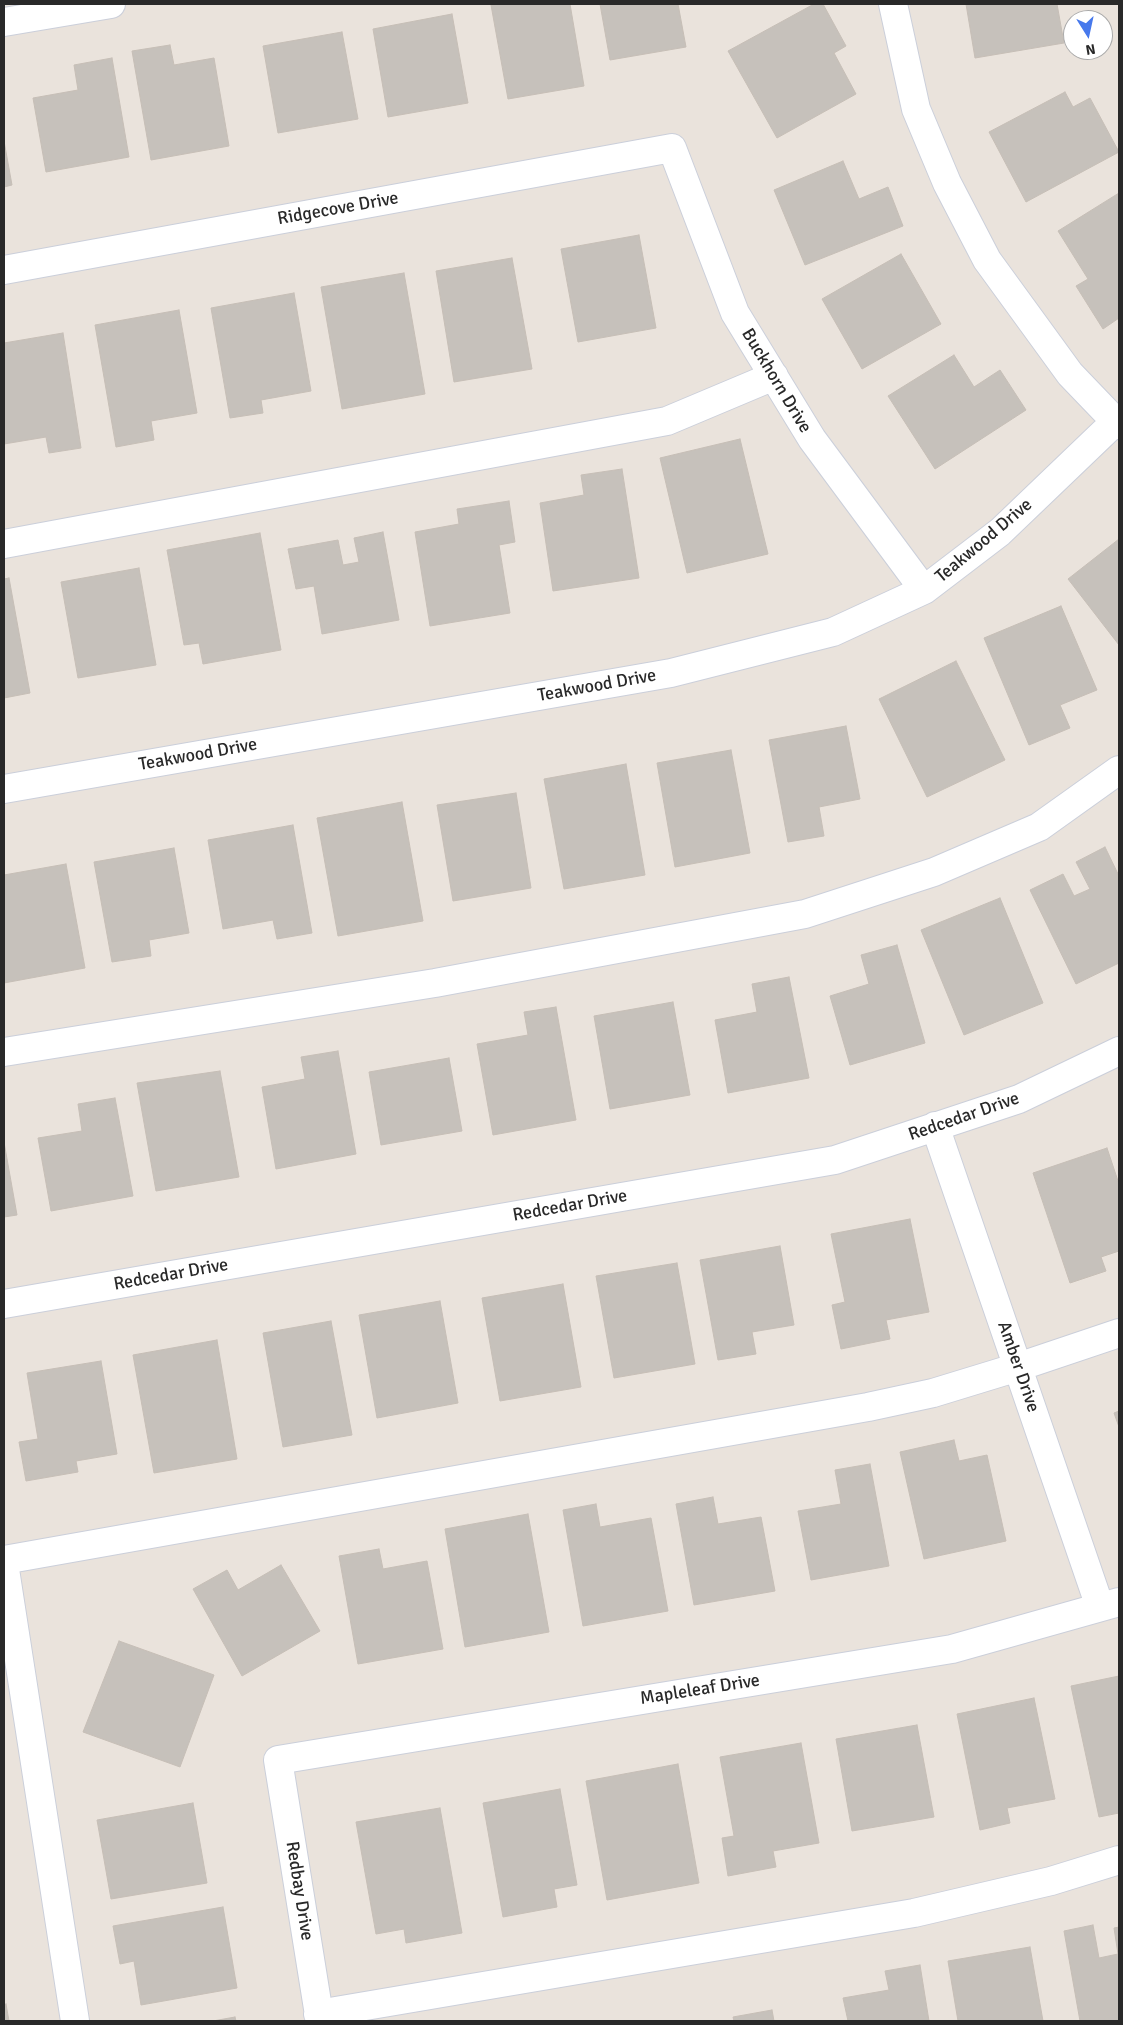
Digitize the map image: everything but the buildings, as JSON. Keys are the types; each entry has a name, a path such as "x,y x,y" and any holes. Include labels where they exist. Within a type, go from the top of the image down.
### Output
{"street":[{"path":"4,22 111,4"},
{"path":"893,4 916,109 947,183 987,260 1070,374 1118,422"},
{"name":"Ridgecove Drive","path":"4,270 672,148"},
{"name":"Buckhorn Drive","path":"672,148 735,313 812,439 924,590"},
{"path":"4,544 667,421 774,376"},
{"name":"Teakwood Drive","path":"4,789 671,673 833,632 924,590 1000,532 1118,422"},
{"path":"4,1052 435,983 804,914 934,872 1039,826 1119,770"},
{"name":"Redcedar Drive","path":"4,1304 835,1160 1019,1099 1119,1051"},
{"name":"Amber Drive","path":"935,1126 1018,1367 1110,1604"},
{"path":"76,2021 4,1561 868,1408 932,1393 1018,1367 1119,1333"},
{"name":"Mapleleaf Drive","path":"278,1760 952,1649 1110,1604"},
{"name":"Redbay Drive","path":"278,1760 319,2018"},
{"path":"319,2018 914,1913 1051,1881 1119,1860"}]}
